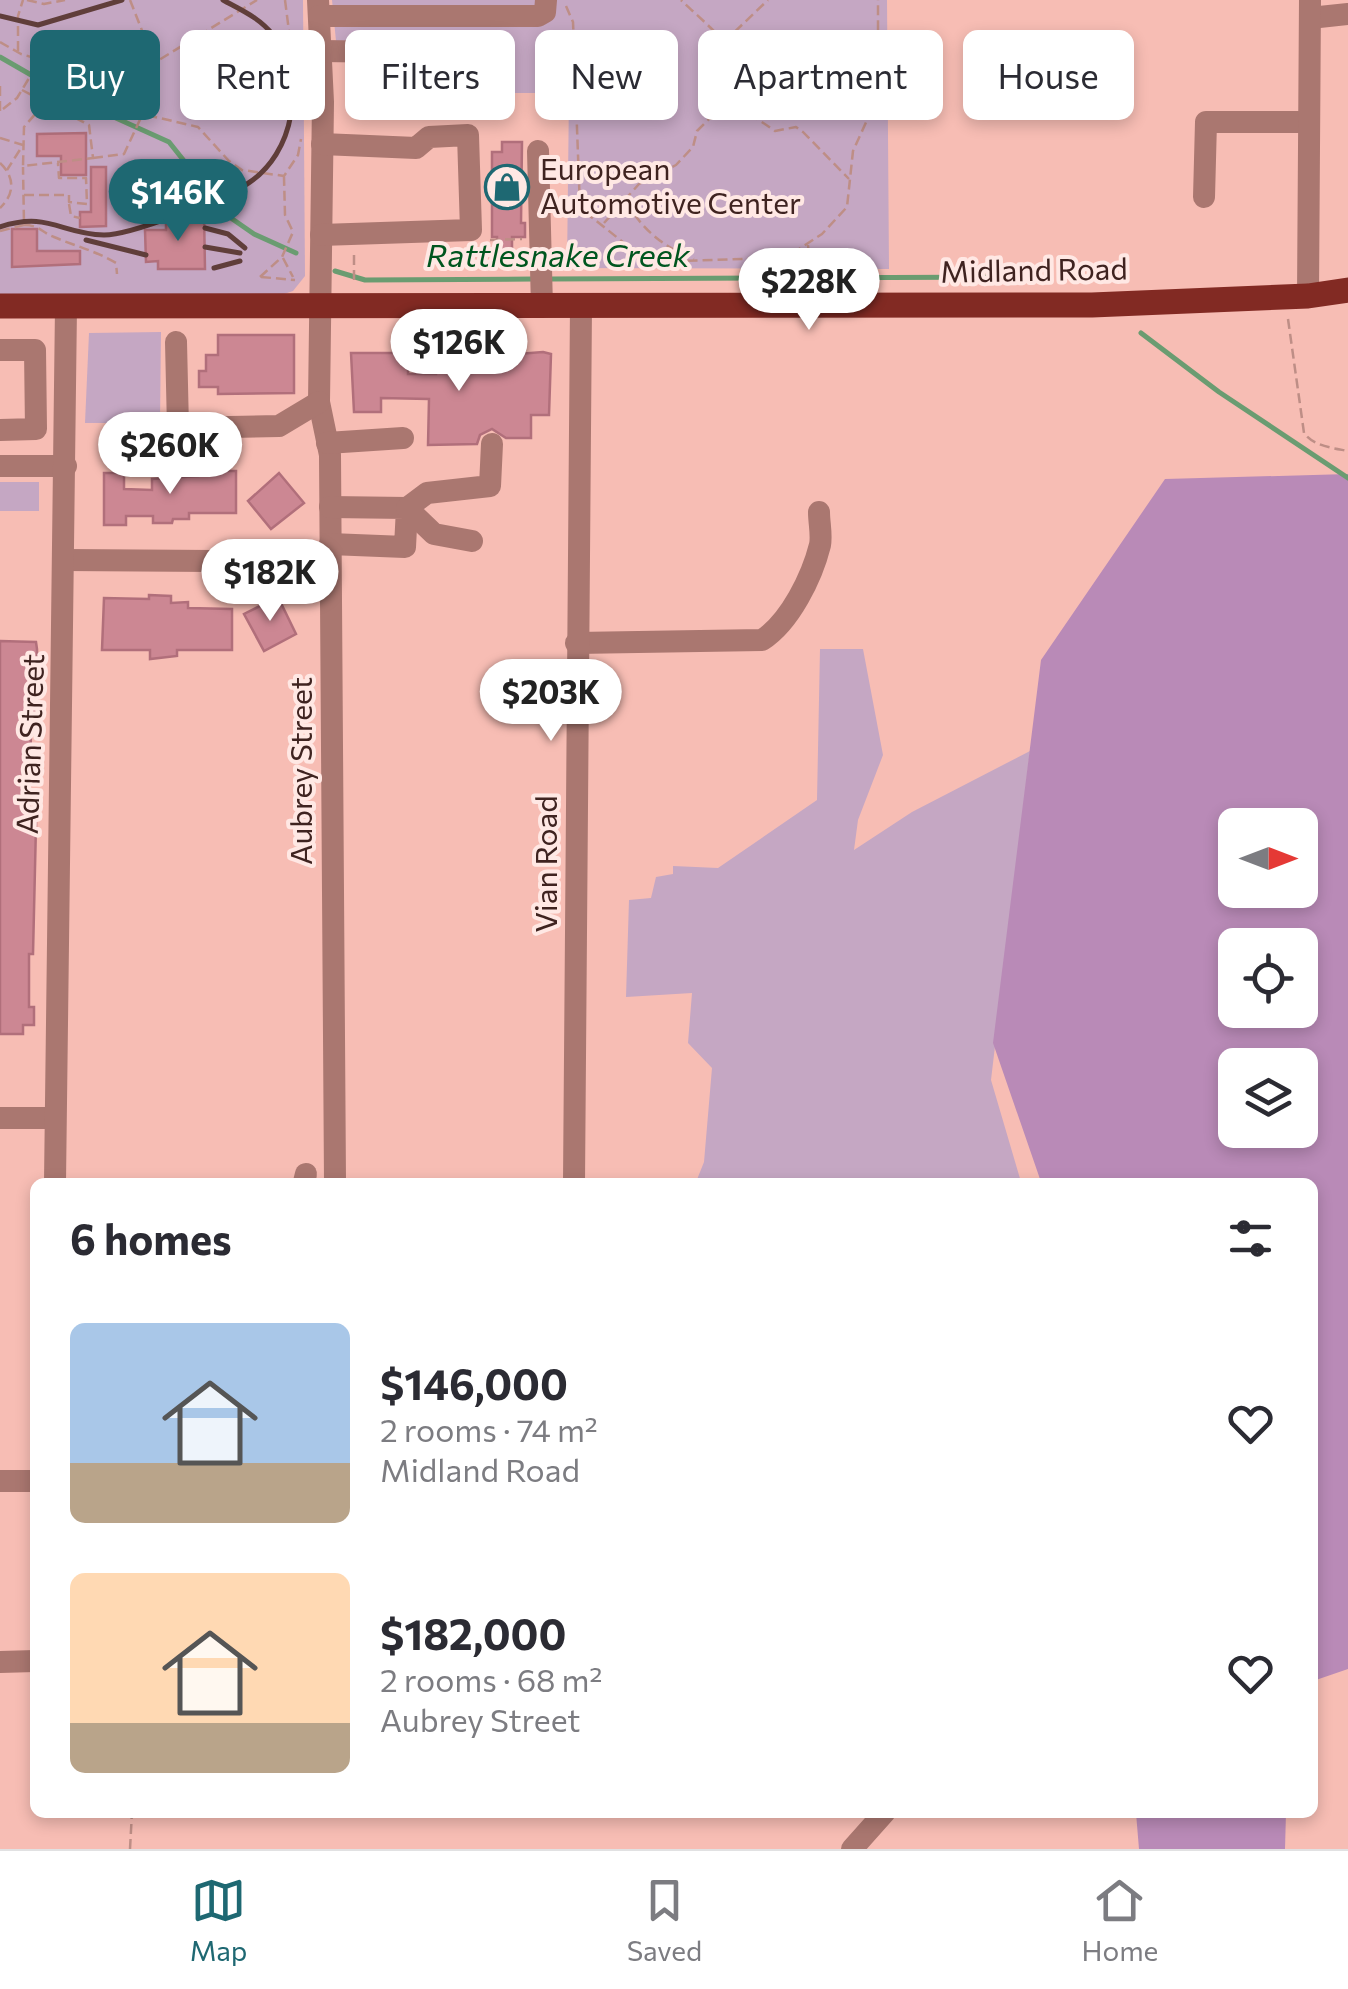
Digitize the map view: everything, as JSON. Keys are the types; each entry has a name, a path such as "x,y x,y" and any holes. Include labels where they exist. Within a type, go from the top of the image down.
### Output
{"main road":[{"name":"Midland Road","path":"0,306 318,308 542,297 581,306 1092,305 1298,297 1348,290"}],"street":[{"path":"318,8 402,8 538,16 544,12 546,0"},
{"path":"1298,297 1309,122 1310,9 1348,14"},
{"name":"Aubrey Street","path":"321,120 318,402 327,442 330,507 335,1178"},
{"path":"1204,197 1206,122 1309,122"},
{"path":"321,235 472,230 468,136 429,137 416,148 322,144"},
{"path":"538,151 542,297"},
{"name":"Vian Road","path":"574,1178 581,306"},
{"name":"Adrian Street","path":"58,1178 54,1118 66,307"},
{"path":"176,342 178,428 279,426 318,402"},
{"path":"0,350 35,350 36,403 36,429 0,430"},
{"path":"36,403 66,403"},
{"path":"327,442 403,438"},
{"path":"330,507 407,508 427,493 490,486 492,444"},
{"path":"0,466 66,466"},
{"path":"407,508 434,534 472,540"},
{"path":"330,544 405,546 407,508"},
{"path":"576,642 762,640 775,632 800,594 821,542 819,512"},
{"path":"65,560 212,560"},
{"path":"0,1118 54,1118"},
{"path":"0,1481 30,1482"},
{"path":"0,1662 30,1661"},
{"path":"852,1849 880,1818"}],"path":[{"path":"18,52 18,16 25,0 44,4 65,0"},
{"path":"130,0 141,30"},
{"path":"160,59 257,0"},
{"path":"285,0 289,30"},
{"path":"564,0 573,22 580,160 577,200 586,214 645,260 773,258 808,244 842,216 849,198 852,151 875,110 881,83 878,0"},
{"path":"681,0 710,30"},
{"path":"737,30 768,0"},
{"path":"0,42 30,57"},
{"path":"1,110 22,90 30,76"},
{"path":"0,86 1,110"},
{"path":"22,90 30,95"},
{"path":"24,225 22,145 30,118"},
{"path":"160,118 204,130 229,161 242,170 284,176"},
{"path":"80,120 89,124 93,158"},
{"path":"23,166 124,154 140,120"},
{"path":"602,223 639,184 676,166 693,147 697,130 707,120"},
{"path":"759,120 774,130 796,127 850,180"},
{"path":"282,257 294,280 260,277 282,257 294,232 285,215 284,176 298,155 302,129"},
{"path":"0,138 22,145"},
{"path":"7,170 22,145"},
{"path":"0,163 12,186 8,201 0,208"},
{"path":"58,163 59,178 86,178 86,204 69,202"},
{"path":"0,186 12,186"},
{"path":"24,196 69,195 71,216 80,218"},
{"path":"625,200 642,228 670,250 696,260"},
{"path":"0,231 38,226 52,237 103,255 116,263 117,274"},
{"path":"472,230 485,240 541,251"},
{"path":"808,244 811,286"},
{"path":"354,262 354,287"},
{"path":"1298,297 1304,432 1308,439 1348,452"},
{"path":"130,1849 132,1818"}],"shaded area":[{"path":"0,0 303,0 303,30 180,30 180,120 304,120 305,276 293,291 281,295 0,294"},
{"path":"332,0 887,0 887,30 698,30 698,120 888,120 889,269 567,268 569,120 678,120 678,30 535,30 535,93 515,93 515,30 345,30 345,41 336,41"},
{"path":"161,332 160,423 85,423 89,333"},
{"path":"1348,474 1348,1669 1318,1679 1318,1178 1040,1178 993,1043 1041,660 1165,479"},
{"path":"0,482 39,482 39,511 0,511"},
{"path":"820,649 863,649 883,755 858,820 854,850 912,812 1030,751 991,1080 1020,1178 698,1178 704,1162 712,1068 688,1043 692,993 626,997 629,900 651,898 656,877 673,874 673,866 718,868 817,800"},
{"path":"1136,1818 1286,1818 1285,1849 1139,1849"}],"building":[{"path":"86,133 86,175 61,175 61,156 37,156 37,134"},
{"name":"European Automotive Center","path":"502,142 522,142 521,223 525,223 525,237 512,237 512,256 497,256 497,237 492,237 492,152 502,152"},
{"path":"91,167 106,167 106,226 80,227 80,212 91,212"},
{"path":"183,214 204,214 205,269 158,269 158,261 146,262 145,230 166,230 166,222 183,222"},
{"path":"12,229 37,229 37,251 80,251 80,264 12,267"},
{"path":"218,335 294,335 294,393 218,394 218,387 199,387 199,371 206,371 206,355 218,355"},
{"path":"351,353 408,353 408,374 436,374 436,366 474,366 474,372 505,371 505,355 551,354 549,415 531,415 531,438 506,438 492,429 480,435 477,444 428,445 429,399 381,398 381,412 354,412"},
{"path":"198,471 236,471 236,513 189,513 189,519 173,519 172,523 153,523 153,516 126,516 126,525 104,525 104,473 124,473 124,489 152,490 152,479 198,476"},
{"path":"279,473 304,503 271,529 248,501"},
{"path":"259,542 300,543 300,580 258,580"},
{"path":"149,595 171,596 171,603 188,602 188,608 232,609 232,650 177,650 177,656 150,659 150,650 102,650 104,598 149,599"},
{"path":"278,597 296,634 264,651 244,614"},
{"path":"0,641 36,642 37,649 38,732 31,732 29,818 36,818 33,954 29,954 29,1007 34,1007 34,1025 23,1025 23,1034 0,1034"}],"waterway":[{"name":"Rattlesnake Creek","path":"0,57 52,87 77,94 96,109 169,142 228,216 254,234 296,253"},
{"name":"Rattlesnake Creek","path":"335,271 365,280 534,279"},
{"name":"Rattlesnake Creek","path":"550,279 1022,277"},
{"name":"Rattlesnake Creek","path":"1141,333 1219,392 1348,478"}],"railway":[{"path":"0,16 38,25 122,0"},
{"path":"0,227 30,221 89,234 117,233 218,198 263,171 276,154 291,115 290,73 284,53 268,29 223,0"},
{"path":"205,228 228,234 245,248"},
{"path":"86,240 146,255"},
{"path":"205,247 240,253"},
{"path":"214,268 240,261"}],"place":[{"name":"European Automotive Center","path":"507,187"}]}
